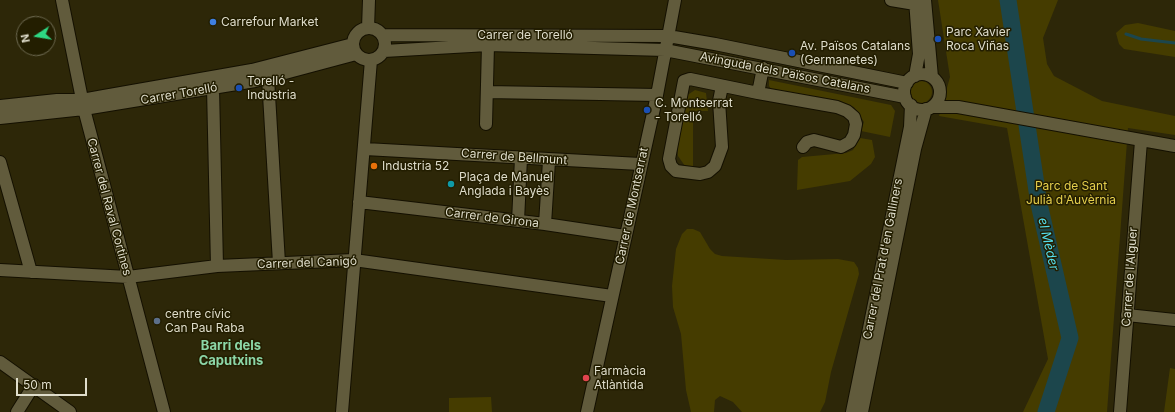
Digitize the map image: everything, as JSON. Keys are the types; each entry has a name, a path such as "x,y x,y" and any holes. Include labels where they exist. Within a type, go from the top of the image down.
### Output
{"street":[{"name":"Carrer del Raval Cortines","path":"62,0 83,104 164,412"},
{"path":"368,28 369,0"},
{"name":"Carrer de Montserrat","path":"588,412 675,0"},
{"path":"891,0 918,2"},
{"path":"918,2 932,77"},
{"path":"918,2 919,54 911,79 908,101 920,110 929,108 958,108 1048,125 1175,146"},
{"path":"368,28 376,29 383,35 385,43 384,51 379,58 371,60 363,59 354,49 357,33 368,28"},
{"name":"Carrer de Torelló","path":"383,35 668,36"},
{"name":"Avinguda dels Països Catalans","path":"668,36 911,79"},
{"path":"486,124 488,46"},
{"name":"Carrer de Torelló","path":"384,51 488,46 665,50"},
{"name":"Carrer Torelló","path":"0,118 83,104 354,49"},
{"name":"Carrer Torelló","path":"0,106 57,100 83,104 213,88 268,78 354,49"},
{"name":"Avinguda dels Països Catalans","path":"665,50 763,68 908,101"},
{"path":"342,412 371,60"},
{"path":"758,93 763,68"},
{"path":"911,79 924,74 932,77 938,84 940,92 937,102 929,108"},
{"path":"268,78 279,263"},
{"path":"722,86 719,101 722,147 715,166 708,172 700,174 676,170 671,166 669,159 683,83 690,79 837,107 847,111 854,117 856,124 854,135 850,142 841,147 814,140 807,142 803,147"},
{"path":"213,88 217,266"},
{"path":"487,92 656,95"},
{"path":"940,92 958,108"},
{"name":"Carrer del Prat d'en Galliners","path":"852,412 910,127 908,101"},
{"name":"Carrer del Prat d'en Galliners","path":"862,412 915,149 929,108"},
{"name":"Carrer de l'Alguer","path":"1120,412 1141,141"},
{"name":"Carrer de Bellmunt","path":"364,149 640,164"},
{"path":"518,221 521,158"},
{"path":"545,224 549,160"},
{"path":"0,162 31,272"},
{"name":"Carrer de Girona","path":"360,202 545,224 625,236"},
{"name":"Carrer del Canigó","path":"0,270 128,277 217,266 354,260 612,296"},
{"path":"1127,315 1175,320"},
{"path":"0,362 34,385 66,411"},
{"path":"17,412 34,385"}],"green space":[{"name":"Parc de Sant Julià d'Auvèrnia","path":"938,0 1058,0 1043,38 1047,64 1054,76 1102,101 1175,116 1175,135 1128,128 1107,412 1023,412 1048,359 1007,128 939,116 950,77"},
{"path":"1138,23 1175,31 1175,57 1124,49 1119,44 1116,33 1125,25"},
{"path":"769,80 891,105 895,111 890,137 861,131 864,122 854,107 772,90 769,86"},
{"path":"921,81 929,84 932,92 929,100 921,103 913,100 910,92 913,84"},
{"path":"695,90 706,93 708,111 693,111 693,168 685,166 678,156 677,144 686,96"},
{"path":"860,138 872,140 875,157 871,164 850,181 797,190 798,160 802,157 846,153 853,150"},
{"path":"687,229 693,229 700,232 710,249 715,254 722,256 786,260 838,259 854,262 858,268 859,274 831,372 825,402 820,412 742,412 733,402 720,396 715,400 714,412 691,412 686,390 681,334 673,307 672,286 676,249 682,234"},
{"path":"1170,368 1175,369 1175,412 1164,412"},
{"path":"491,397 492,412 449,412 449,398"}],"waterway":[{"name":"el Mèder","path":"1008,0 1039,204 1070,338 1046,412"},
{"path":"1126,34 1141,39 1175,43"}],"place":[{"name":"Carrefour Market","path":"213,22"},
{"name":"Parc Xavier Roca Viñas","path":"938,39"},
{"name":"Av. Països Catalans (Germanetes)","path":"792,53"},
{"name":"Torelló - Industria","path":"239,88"},
{"name":"C. Montserrat - Torelló","path":"647,110"},
{"name":"Industria 52","path":"374,166"},
{"name":"Plaça de Manuel Anglada i Bayès","path":"451,184"},
{"name":"centre cívic Can Pau Raba","path":"157,321"},
{"name":"Farmàcia Atlàntida","path":"586,378"}],"district":[{"name":"Barri dels Caputxins","path":"231,354"}]}
